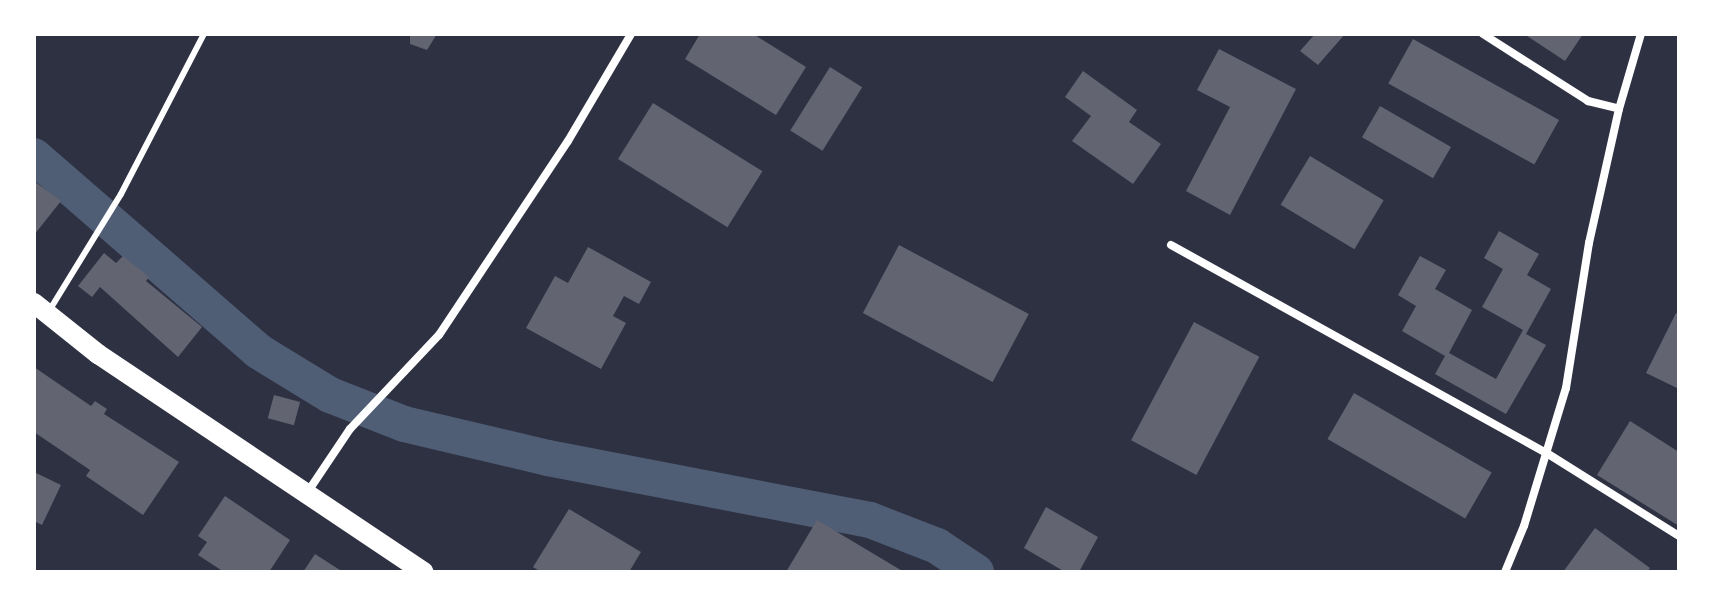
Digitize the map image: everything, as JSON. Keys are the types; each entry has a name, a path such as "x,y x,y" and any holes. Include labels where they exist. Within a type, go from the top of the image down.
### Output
{"main road":[{"path":"41,308 98,354 424,572"}],"street":[{"path":"307,494 350,429 439,335 568,141 631,34"},
{"path":"1483,34 1588,101 1619,109"},
{"path":"1505,572 1524,526 1566,388 1589,243 1619,109 1641,34"},
{"path":"1171,245 1545,452 1679,536"}],"lane":[{"path":"41,308 88,246 121,194 204,34"}],"building":[{"path":"410,34 437,34 427,50 410,44"},
{"path":"700,34 753,34 806,67 776,115 685,59"},
{"path":"1315,34 1345,34 1318,65 1300,51"},
{"path":"1524,34 1583,34 1565,61"},
{"path":"1413,39 1559,120 1534,165 1388,84"},
{"path":"1219,49 1296,89 1230,215 1186,191 1230,107 1197,90"},
{"path":"830,67 862,87 822,151 790,131"},
{"path":"1083,71 1137,110 1129,122 1161,144 1133,184 1072,141 1091,116 1065,97"},
{"path":"653,103 762,171 727,227 618,159"},
{"path":"1380,106 1451,147 1433,178 1362,137"},
{"path":"1310,156 1384,200 1354,249 1281,205"},
{"path":"34,181 61,201 34,235"},
{"path":"1499,231 1539,254 1527,275 1551,289 1526,334 1546,345 1506,414 1435,374 1445,356 1402,331 1416,306 1398,295 1420,256 1446,270 1435,289 1472,310 1449,353 1496,379 1523,330 1482,307 1503,269 1484,258"},
{"path":"899,245 1029,314 993,382 863,313"},
{"path":"588,247 651,282 639,304 624,296 613,316 626,323 601,369 526,328 555,276 568,283"},
{"path":"104,253 116,263 123,256 149,277 146,281 202,327 178,357 100,287 92,297 78,286"},
{"path":"1676,313 1679,315 1679,389 1646,373"},
{"path":"1194,322 1259,357 1196,475 1131,440"},
{"path":"34,367 91,406 95,401 107,409 104,414 179,462 143,515 86,476 90,470 34,432"},
{"path":"1354,393 1492,472 1465,518 1328,439"},
{"path":"274,395 300,402 294,425 268,418"},
{"path":"1630,421 1679,452 1679,526 1597,475"},
{"path":"34,472 61,485 42,525 34,521"},
{"path":"225,496 290,540 269,572 224,572 198,555 207,542 198,536"},
{"path":"1046,507 1098,537 1079,572 1065,572 1024,548"},
{"path":"569,509 641,552 629,572 541,572 533,567"},
{"path":"817,520 904,572 786,572"},
{"path":"1595,528 1650,568 1647,572 1563,572"},
{"path":"315,554 343,572 303,572"}],"waterway":[{"path":"34,156 258,351 330,395 404,424 548,458 870,520 937,546 976,572"}]}
